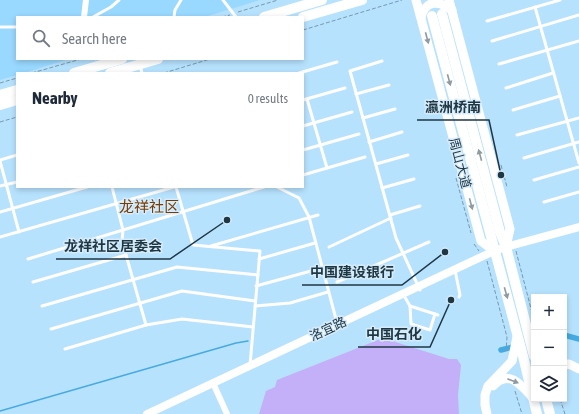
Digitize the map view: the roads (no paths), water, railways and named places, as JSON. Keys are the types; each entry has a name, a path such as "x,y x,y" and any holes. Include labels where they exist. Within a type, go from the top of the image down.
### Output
{"main road":[{"path":"267,16 322,0"},
{"path":"304,17 362,0"},
{"name":"周山大道","path":"416,0 481,241 495,253"},
{"name":"周山大道","path":"449,0 510,229 507,249"},
{"path":"421,18 426,4 433,1 446,3 452,10"},
{"name":"周山大道","path":"531,344 507,249 500,232 437,15 495,253 518,335 531,390"},
{"path":"77,72 119,60"},
{"path":"114,72 155,60"},
{"path":"0,95 16,90"},
{"path":"0,105 16,100"},
{"path":"528,332 531,336"},
{"path":"488,414 485,400 488,386 512,360 518,335"},
{"path":"567,360 579,364"},
{"path":"567,364 579,369"},
{"path":"488,414 490,392 493,385 498,380 505,378 518,382 531,396"},
{"name":"周山大道","path":"534,402 537,414"},
{"path":"547,402 550,414"}],"street":[{"path":"84,16 86,0"},
{"name":"洛宜路","path":"156,414 214,385 495,253 579,227"},
{"name":"洛宜路","path":"507,249 579,231"},
{"name":"洛宜路","path":"146,414 214,385 249,366 404,296"},
{"path":"214,385 227,414"}],"lane":[{"path":"94,16 112,7 119,0"},
{"path":"174,16 175,10 181,0"},
{"path":"223,0 235,16"},
{"path":"487,21 560,0"},
{"path":"535,7 579,163"},
{"path":"492,41 579,15"},
{"path":"0,28 16,27"},
{"path":"499,64 579,41"},
{"path":"382,61 350,71 396,238 419,289"},
{"path":"302,72 337,62"},
{"path":"506,88 553,73"},
{"path":"356,94 389,85"},
{"path":"304,100 345,88"},
{"path":"513,110 560,96"},
{"path":"307,99 327,168"},
{"path":"363,118 395,109"},
{"path":"304,126 352,112"},
{"path":"518,135 579,118"},
{"path":"369,142 402,132"},
{"path":"304,150 359,134"},
{"path":"524,158 579,142"},
{"path":"16,155 0,160 19,232"},
{"path":"376,164 408,155"},
{"path":"304,175 365,157"},
{"path":"534,180 579,167"},
{"path":"382,188 414,179"},
{"path":"0,186 16,182"},
{"path":"0,212 84,188"},
{"path":"112,188 123,230 122,241 146,325"},
{"path":"0,237 172,188"},
{"path":"175,188 192,244 260,251 249,366"},
{"path":"28,259 261,188"},
{"path":"279,188 299,198 309,217 337,325"},
{"path":"544,202 579,192"},
{"path":"329,247 390,216 420,206"},
{"path":"210,246 318,215"},
{"path":"259,259 316,242"},
{"path":"337,282 429,242"},
{"path":"33,282 126,255"},
{"path":"42,306 177,267 258,275"},
{"path":"256,286 322,268"},
{"path":"455,272 460,294 459,297"},
{"path":"51,329 182,291 255,301"},
{"path":"255,306 290,303 328,292"},
{"path":"404,296 410,306 411,324 430,330 437,315 410,306"},
{"path":"65,349 146,325 182,318 253,327"}],"waterway":[{"path":"567,336 579,339"},
{"path":"0,411 236,343 248,341"},
{"path":"501,350 513,347"}],"place":[{"name":"瀛洲桥南","path":"501,175"},
{"name":"龙祥社区居委会","path":"227,220"},
{"name":"中国建设银行","path":"445,252"},
{"name":"中国石化","path":"451,300"}],"district":[{"name":"龙祥社区","path":"149,206"}]}
